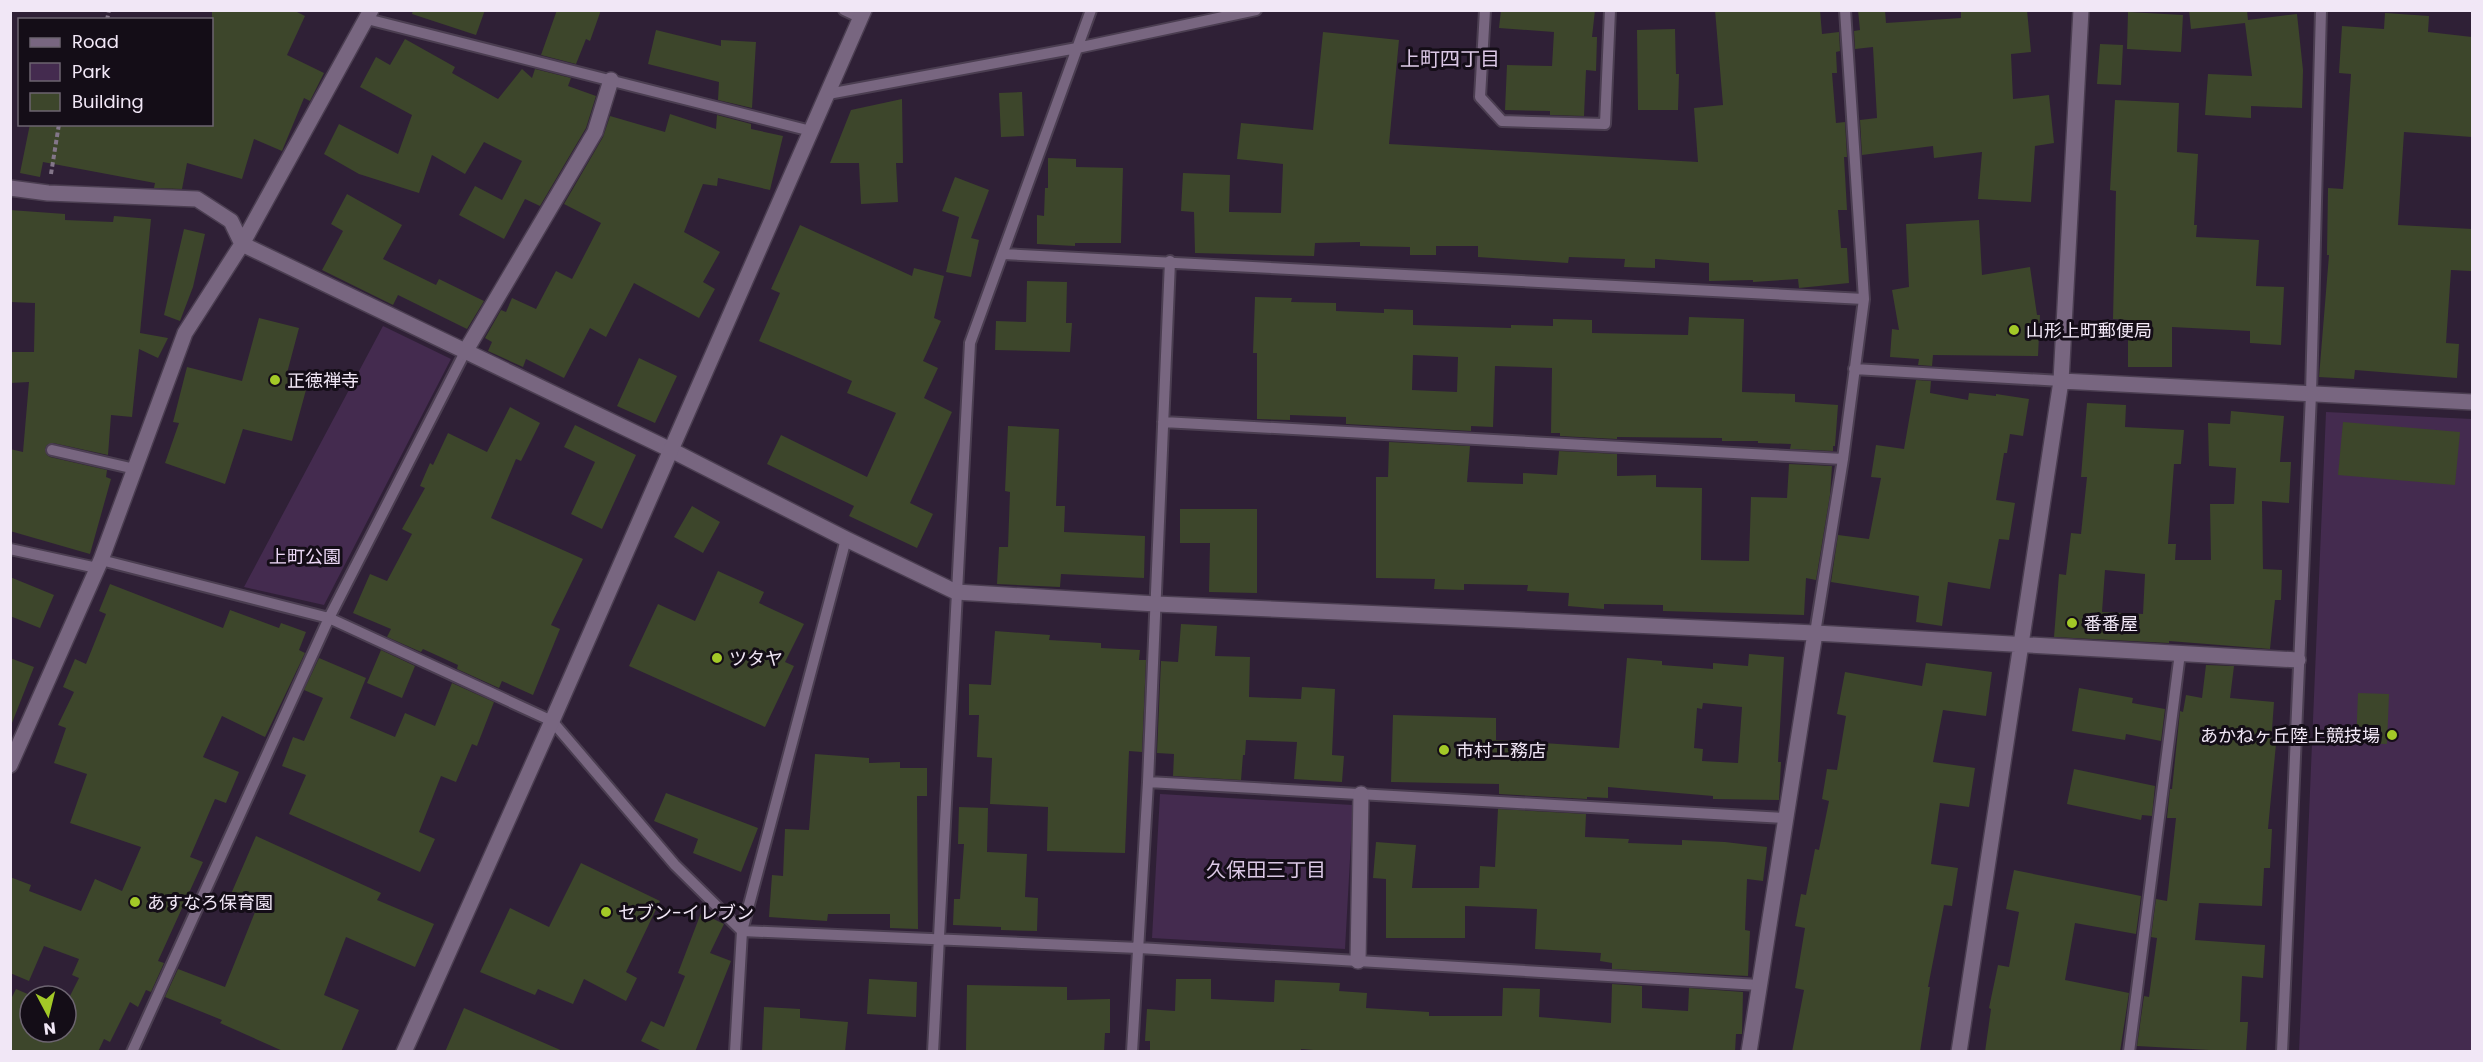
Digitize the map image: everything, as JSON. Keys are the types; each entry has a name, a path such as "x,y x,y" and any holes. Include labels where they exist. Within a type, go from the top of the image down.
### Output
{"street":[{"path":"1959,1052 2061,381 2081,10"},
{"path":"404,1052 862,14"},
{"path":"10,765 99,564 185,333 242,244 369,15"},
{"path":"465,352 595,132 611,80"},
{"path":"10,188 48,193 196,199 231,222 242,244 671,450 956,592 1156,604 1815,633 2298,660"},
{"path":"2061,381 2472,402"},
{"path":"1749,1052 1784,818 1815,633"},
{"path":"1358,961 1361,794"}],"lane":[{"path":"844,10 862,14"},
{"path":"933,1052 970,343 1091,10"},
{"path":"828,94 1077,48 1256,10"},
{"path":"1485,10 1480,97 1502,121 1605,124 1610,10"},
{"path":"1815,633 1843,459 1864,299 1845,10"},
{"path":"2282,1052 2311,394 2321,10"},
{"path":"369,15 611,80 811,130"},
{"path":"1003,254 1864,299"},
{"path":"1132,1052 1148,782 1170,261"},
{"path":"132,1052 329,618 465,352"},
{"path":"1854,369 2061,381"},
{"path":"1163,422 1843,459"},
{"path":"52,450 135,469"},
{"path":"735,1052 742,931 846,539"},
{"path":"10,549 99,564 329,618 552,721 675,866 742,931 1139,948 1760,985"},
{"path":"2129,1052 2180,653"},
{"path":"1148,782 1784,818"}],"path":[{"path":"48,193 59,126"}],"green space":[{"name":"上町公園","path":"383,326 451,359 324,605 244,587"},
{"name":"あかねヶ丘陸上競技場","path":"2326,412 2472,419 2472,1051 2299,1052"},
{"path":"1160,794 1353,805 1345,949 1152,938"}],"building":[{"path":"212,10 293,10 305,16 287,55 324,73 310,101 304,98 282,151 254,139 242,179 187,163 182,189 154,188 155,183 43,162 40,177 20,173 30,126 213,126"},
{"path":"413,10 485,10 476,35 412,14"},
{"path":"557,10 601,10 590,41 586,39 576,64 541,55"},
{"path":"1501,10 1595,10 1592,37 1597,37 1596,71 1586,70 1584,116 1550,115 1550,111 1505,110 1507,65 1552,66 1554,32 1499,28"},
{"path":"1715,10 1820,10 1822,34 1839,32 1840,51 1836,52 1837,73 1832,73 1836,123 1845,122 1847,210 1838,210 1841,248 1847,248 1849,283 1799,288 1798,279 1753,282 1753,280 1709,281 1709,263 1655,259 1655,268 1624,267 1625,259 1569,257 1568,263 1478,257 1478,246 1436,246 1436,255 1410,255 1410,247 1360,246 1360,242 1315,243 1314,256 1195,253 1194,212 1181,211 1183,173 1230,175 1229,212 1281,213 1283,164 1237,159 1241,123 1313,130 1323,32 1399,40 1389,144 1698,162 1694,108 1723,105"},
{"path":"1858,10 1885,10 1886,23 1961,18 1961,10 2027,10 2031,52 2011,54 2013,99 2049,95 2054,143 2035,146 2031,202 1978,199 1982,152 1934,158 1933,146 1862,155 1860,120 1877,118 1873,47 1855,49 1854,31 1860,30"},
{"path":"2189,10 2247,10 2248,20 2297,14 2303,70 2302,108 2251,106 2251,118 2205,115 2208,74 2252,76 2245,23 2191,29"},
{"path":"2128,12 2183,15 2181,52 2127,49"},
{"path":"2385,13 2429,16 2428,32 2472,37 2472,137 2404,132 2398,225 2472,229 2471,271 2451,270 2446,343 2459,344 2457,378 2355,370 2354,379 2319,377 2329,255 2327,255 2328,188 2343,189 2351,74 2339,73 2342,26 2384,29"},
{"path":"1675,29 1676,74 1679,74 1678,110 1638,110 1637,30"},
{"path":"656,30 721,46 721,40 756,42 752,108 718,100 719,82 648,64"},
{"path":"405,39 455,67 452,73 498,99 522,69 532,78 535,69 571,78 568,86 596,96 586,128 540,206 525,199 504,239 459,215 475,186 502,200 522,161 484,142 465,174 432,155 419,193 359,174 324,154 339,124 398,154 412,115 360,87 376,57 390,65"},
{"path":"2100,44 2123,45 2121,85 2097,84"},
{"path":"1022,92 1024,136 1001,137 999,93"},
{"path":"902,99 903,163 896,163 898,202 861,204 859,163 830,163 851,110"},
{"path":"2115,100 2179,103 2177,152 2198,154 2194,225 2197,225 2196,237 2259,240 2256,286 2284,287 2281,345 2250,343 2250,331 2172,327 2172,367 2128,367 2128,320 2113,319 2116,191 2110,190"},
{"path":"670,114 716,129 717,115 751,124 751,129 783,136 770,190 718,178 717,186 703,184 684,232 720,252 703,282 715,289 699,318 634,283 606,337 590,328 564,378 526,359 523,367 488,351 492,342 485,338 501,310 506,312 512,298 536,309 556,271 572,279 601,223 564,204 603,137 610,116 665,132"},
{"path":"1048,158 1076,159 1076,167 1123,168 1121,243 1075,243 1075,246 1037,244 1037,215 1044,216 1045,188 1048,188"},
{"path":"955,177 989,190 971,238 979,240 971,277 946,272 959,217 942,211"},
{"path":"347,194 402,225 383,259 436,285 439,279 484,301 467,329 398,295 393,305 322,270 343,231 331,224"},
{"path":"10,210 65,214 65,220 113,222 114,216 151,219 140,333 168,338 158,358 139,349 132,417 111,415 108,455 53,443 47,445 45,449 50,457 107,470 106,477 111,479 90,554 10,531 10,449 23,452 29,382 10,383 10,352 34,352 35,303 10,302"},
{"path":"1979,220 1982,275 2030,267 2037,315 2040,315 2038,356 1933,355 1932,366 1918,365 1919,359 1890,357 1892,329 1899,330 1892,290 1909,287 1906,224"},
{"path":"800,225 912,276 914,268 944,276 934,318 941,321 923,361 938,368 924,398 952,412 910,503 933,514 917,548 849,516 854,506 767,464 781,435 867,477 896,413 847,393 852,381 759,341 780,293 771,289"},
{"path":"184,229 205,234 193,287 180,321 164,315"},
{"path":"1027,281 1067,282 1066,323 1072,323 1070,352 995,350 996,321 1026,322"},
{"path":"1255,297 1292,298 1291,302 1336,303 1336,311 1384,313 1384,309 1413,310 1413,325 1511,328 1511,325 1553,326 1553,319 1592,320 1592,333 1688,335 1689,317 1744,319 1742,392 1795,394 1795,402 1838,405 1835,446 1833,446 1833,451 1790,449 1791,444 1722,441 1722,438 1617,437 1617,439 1560,436 1560,433 1551,433 1552,368 1495,366 1493,427 1471,426 1471,431 1346,424 1346,417 1290,415 1290,420 1257,419 1257,353 1253,353","holes":["1413,355 1458,357 1457,392 1412,390"]},
{"name":"正徳禅寺","path":"259,318 299,328 287,373 309,379 292,441 243,429 225,484 165,463 179,423 173,422 187,367 242,381"},
{"path":"639,358 677,376 655,423 617,406"},
{"path":"1916,380 1931,381 1930,393 1968,400 1969,393 2029,399 2023,436 2010,434 2007,453 2004,453 1996,500 2015,503 2009,540 1999,539 1990,589 1948,582 1942,626 1916,622 1919,596 1831,582 1838,535 1869,539 1881,478 1871,477 1876,445 1904,449"},
{"path":"2087,403 2126,405 2125,427 2184,430 2181,464 2174,464 2168,544 2176,544 2175,560 2211,560 2210,504 2234,504 2236,468 2209,466 2208,423 2230,424 2231,411 2284,416 2280,462 2291,462 2289,503 2262,501 2263,569 2282,570 2281,600 2275,600 2270,649 2169,641 2169,643 2054,637 2059,574 2066,575 2071,533 2081,534 2087,477 2081,477","holes":["2105,570 2145,574 2143,614 2102,612"]},
{"path":"510,407 540,423 521,461 516,459 491,518 583,559 551,625 560,629 533,695 502,681 499,688 457,669 458,665 423,649 421,652 387,637 391,629 353,613 370,574 387,581 412,534 402,529 425,488 420,486 430,463 433,465 448,433 487,452"},
{"path":"2343,422 2460,432 2455,485 2338,475"},
{"path":"575,425 636,455 602,529 571,514 595,462 564,447"},
{"path":"1008,426 1059,429 1056,506 1065,506 1064,532 1145,536 1144,578 1061,574 1060,587 997,584 999,547 1008,547 1010,492 1005,491"},
{"path":"1389,442 1470,446 1467,482 1523,484 1523,473 1557,475 1559,451 1617,454 1617,476 1656,475 1656,487 1702,488 1701,560 1749,561 1751,497 1787,498 1789,464 1832,466 1830,495 1816,580 1806,578 1804,615 1663,611 1663,605 1604,604 1604,609 1568,606 1569,593 1527,591 1528,585 1464,584 1464,590 1434,589 1435,579 1376,578 1376,477 1388,477"},
{"path":"692,506 720,522 703,553 674,537"},
{"path":"1180,509 1257,509 1257,593 1209,592 1210,543 1180,543"},
{"path":"718,571 764,592 759,603 804,624 785,662 794,666 765,727 629,666 658,604 695,621"},
{"path":"10,577 54,595 40,628 10,616"},
{"path":"110,584 223,628 230,610 279,628 281,623 306,632 299,650 305,653 265,737 222,716 203,757 239,772 226,803 215,799 190,857 203,862 158,961 164,963 151,992 146,990 138,1007 130,1002 110,1042 104,1039 98,1052 10,1052 10,1001 16,989 18,990 18,1044 78,1044 78,984 76,984 79,978 72,975 79,959 44,946 29,981 10,973 10,877 31,885 29,891 81,911 95,879 122,891 141,847 70,823 87,774 54,763 66,728 58,725 74,692 63,687 75,659 86,664 106,614 99,611"},
{"path":"1181,624 1217,626 1215,656 1250,657 1249,697 1301,699 1302,687 1335,689 1332,755 1344,756 1342,782 1294,779 1297,742 1246,740 1241,780 1173,776 1174,754 1157,753 1161,661 1178,662"},
{"path":"995,631 1050,635 1049,640 1101,643 1101,648 1140,650 1139,660 1146,660 1142,752 1129,751 1125,853 1047,851 1048,807 990,804 992,758 977,757 979,715 969,715 969,684 991,685"},
{"path":"381,650 415,666 402,698 367,683"},
{"path":"1749,654 1784,657 1778,762 1781,762 1779,800 1713,799 1713,796 1608,787 1608,798 1587,797 1587,799 1499,794 1499,784 1391,782 1393,715 1496,718 1496,740 1619,748 1627,658 1662,661 1662,665 1713,669 1713,663 1748,666","holes":["1703,703 1742,707 1738,763 1702,761 1703,749 1694,748 1697,708 1702,709"]},
{"path":"10,658 34,667 12,723 10,723"},
{"path":"319,658 366,678 350,718 395,737 405,713 435,726 452,683 494,702 477,746 472,744 456,782 441,776 419,832 435,839 420,872 289,814 306,775 282,766 293,737 304,741 323,698 304,690"},
{"path":"1926,663 1992,672 1986,716 1943,710 1933,762 1975,768 1969,807 1940,803 1931,864 1958,868 1952,906 1944,905 1928,987 1930,987 1920,1052 1792,1052 1804,990 1795,988 1805,928 1795,926 1801,894 1806,895 1815,849 1819,850 1829,801 1822,799 1827,769 1837,770 1846,716 1837,714 1845,672 1922,686"},
{"path":"2206,665 2234,666 2230,698 2274,702 2271,743 2276,744 2268,829 2272,829 2270,868 2264,868 2262,906 2199,903 2195,940 2265,945 2263,978 2242,976 2240,1022 2248,1022 2246,1052 2137,1046 2144,996 2149,997 2157,938 2151,937 2156,899 2167,901 2176,818 2167,818 2180,711 2183,712 2186,695 2202,698"},
{"path":"2079,688 2133,698 2132,703 2165,709 2161,741 2126,734 2125,740 2072,731"},
{"path":"2358,693 2389,694 2387,744 2356,743"},
{"path":"815,754 869,758 869,763 900,762 900,768 927,768 927,796 917,796 918,929 890,928 890,914 828,914 827,921 769,917 772,875 783,876 785,829 809,830"},
{"path":"2074,769 2155,786 2152,816 2142,815 2141,820 2067,804"},
{"path":"666,793 758,828 741,872 693,853 698,839 654,821"},
{"path":"959,807 988,808 987,852 1027,854 1025,897 1038,898 1037,931 953,925 954,899 960,899 964,844 958,844"},
{"path":"1498,809 1586,814 1585,837 1629,839 1628,843 1682,845 1682,840 1767,847 1763,881 1747,879 1745,930 1750,931 1748,976 1612,969 1612,963 1600,961 1601,953 1535,949 1537,909 1465,906 1465,938 1386,938 1386,879 1373,878 1376,842 1416,845 1412,888 1479,888 1480,866 1495,867"},
{"path":"256,836 381,893 377,900 434,924 415,967 346,937 324,995 359,1010 341,1052 285,1052 220,1023 222,1020 165,997 178,969 225,987 255,912 228,901"},
{"path":"581,863 660,901 626,972 637,978 626,1001 584,979 573,1004 538,989 535,995 480,972 510,908 549,927"},
{"path":"2014,870 2141,896 2136,934 2075,923 2065,980 2129,993 2120,1052 1985,1052 1991,1009 1989,1008 1998,965 2009,967 2019,912 2006,909"},
{"path":"701,913 724,924 710,953 731,961 695,1052 664,1052 641,1041 651,1021 664,1027 685,976 678,973"},
{"path":"869,979 917,982 916,1017 867,1014"},
{"path":"1176,979 1211,979 1211,999 1274,1002 1275,980 1340,983 1339,991 1367,993 1366,1008 1429,1012 1429,1016 1502,1016 1503,988 1540,989 1539,1017 1611,1023 1612,984 1642,986 1642,1008 1688,1011 1689,988 1743,992 1742,1034 1736,1034 1735,1052 1363,1050 1363,1052 1338,1052 1301,1049 1301,1052 1150,1052 1150,1041 1145,1041 1147,1009 1175,1011"},
{"path":"967,985 1067,987 1067,1000 1110,999 1110,1033 1105,1033 1104,1052 966,1052"},
{"path":"764,1007 800,1009 800,1018 848,1022 845,1052 762,1052"},
{"path":"464,1008 565,1052 445,1052"}],"place":[{"name":"山形上町郵便局","path":"2014,330"},
{"name":"正徳禅寺","path":"275,380"},
{"name":"番番屋","path":"2072,623"},
{"name":"ツタヤ","path":"717,658"},
{"name":"あかねヶ丘陸上競技場","path":"2392,735"},
{"name":"市村工務店","path":"1444,750"},
{"name":"あすなろ保育園","path":"135,902"},
{"name":"セブン-イレブン","path":"606,912"}],"district":[{"name":"上町四丁目","path":"1450,59"},
{"name":"久保田三丁目","path":"1266,870"}]}
